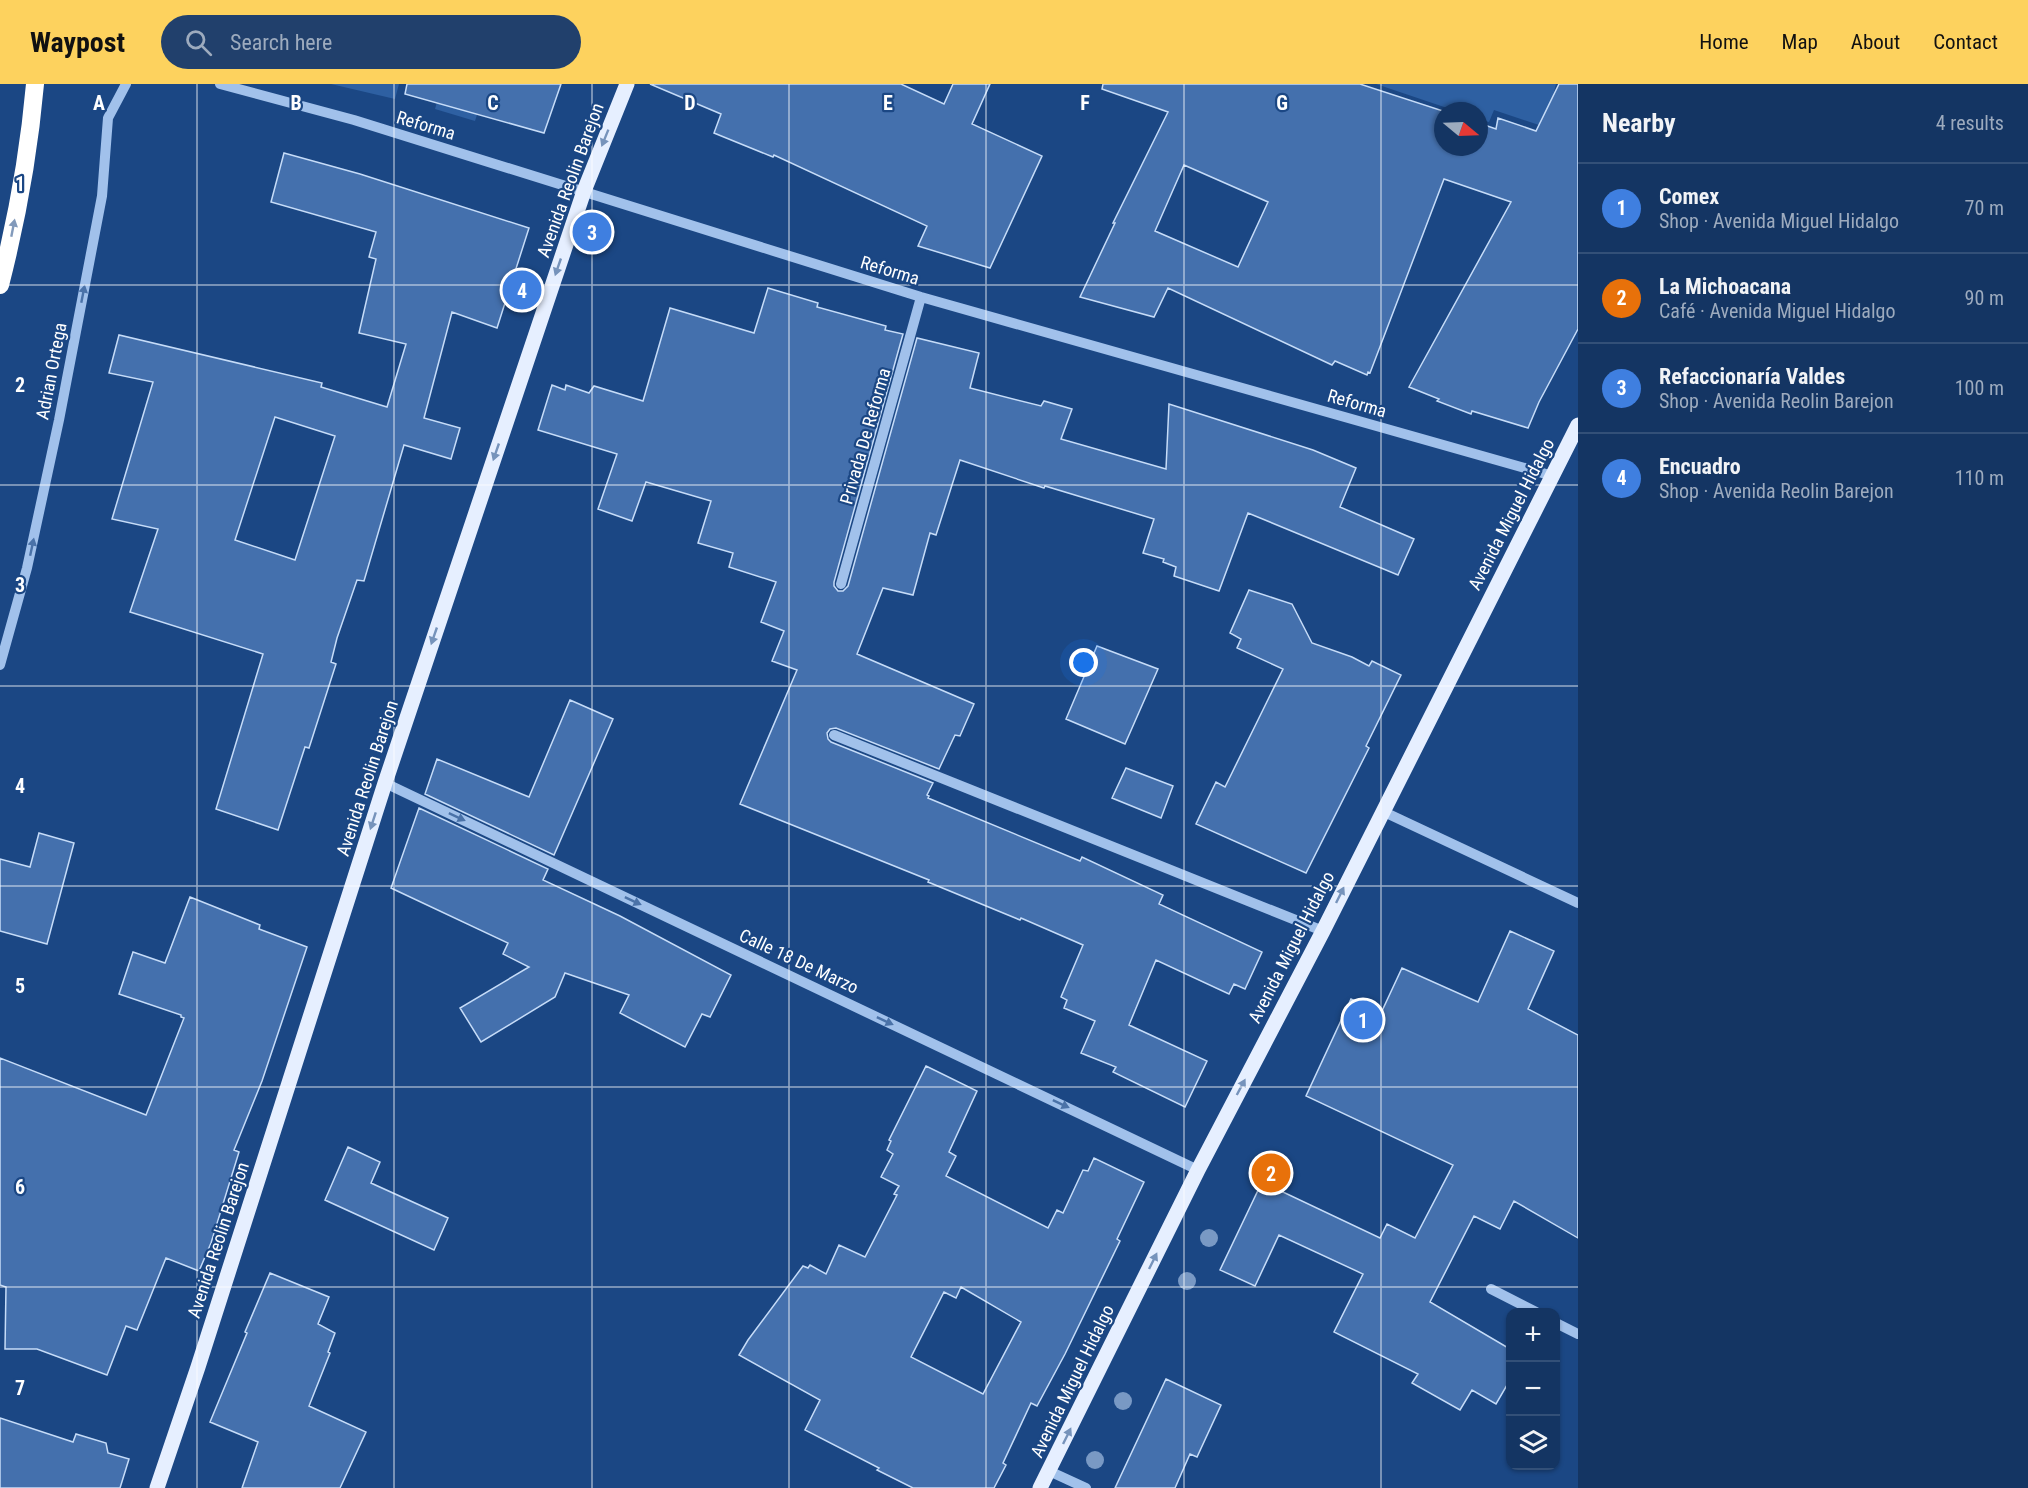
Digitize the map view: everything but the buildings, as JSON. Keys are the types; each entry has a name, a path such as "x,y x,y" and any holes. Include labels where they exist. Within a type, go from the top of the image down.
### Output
{"highway":[{"path":"0,285 30,141 35,84"}],"main road":[{"name":"Avenida Reolin Barejon","path":"157,1488 385,783 584,191 627,84"},
{"name":"Avenida Miguel Hidalgo","path":"1040,1488 1198,1170 1323,931 1578,425"}],"street":[{"name":"Adrian Ortega","path":"0,664 27,568 59,420 102,196 108,118 126,84"},
{"name":"Reforma","path":"220,84 354,120 921,297 1553,476"},
{"name":"Privada De Reforma","path":"841,584 921,297"},
{"path":"834,735 1323,931"},
{"name":"Calle 18 De Marzo","path":"385,783 1198,1170"},
{"path":"1382,811 1578,903"},
{"path":"1491,1289 1528,1308"},
{"path":"1560,1325 1578,1334"},
{"path":"1049,1471 1086,1488"}],"shaded area":[{"path":"331,84 399,84 395,99"},
{"path":"442,84 487,84 475,121 435,109"},
{"path":"1376,84 1556,84 1545,127 1494,110 1488,122 1488,102 1434,104"}],"place":[{"name":"Refaccionaría Valdes","path":"592,232"},
{"name":"Encuadro","path":"522,290"},
{"name":"Comex","path":"1363,1020"},
{"name":"La Michoacana","path":"1271,1173"}]}
